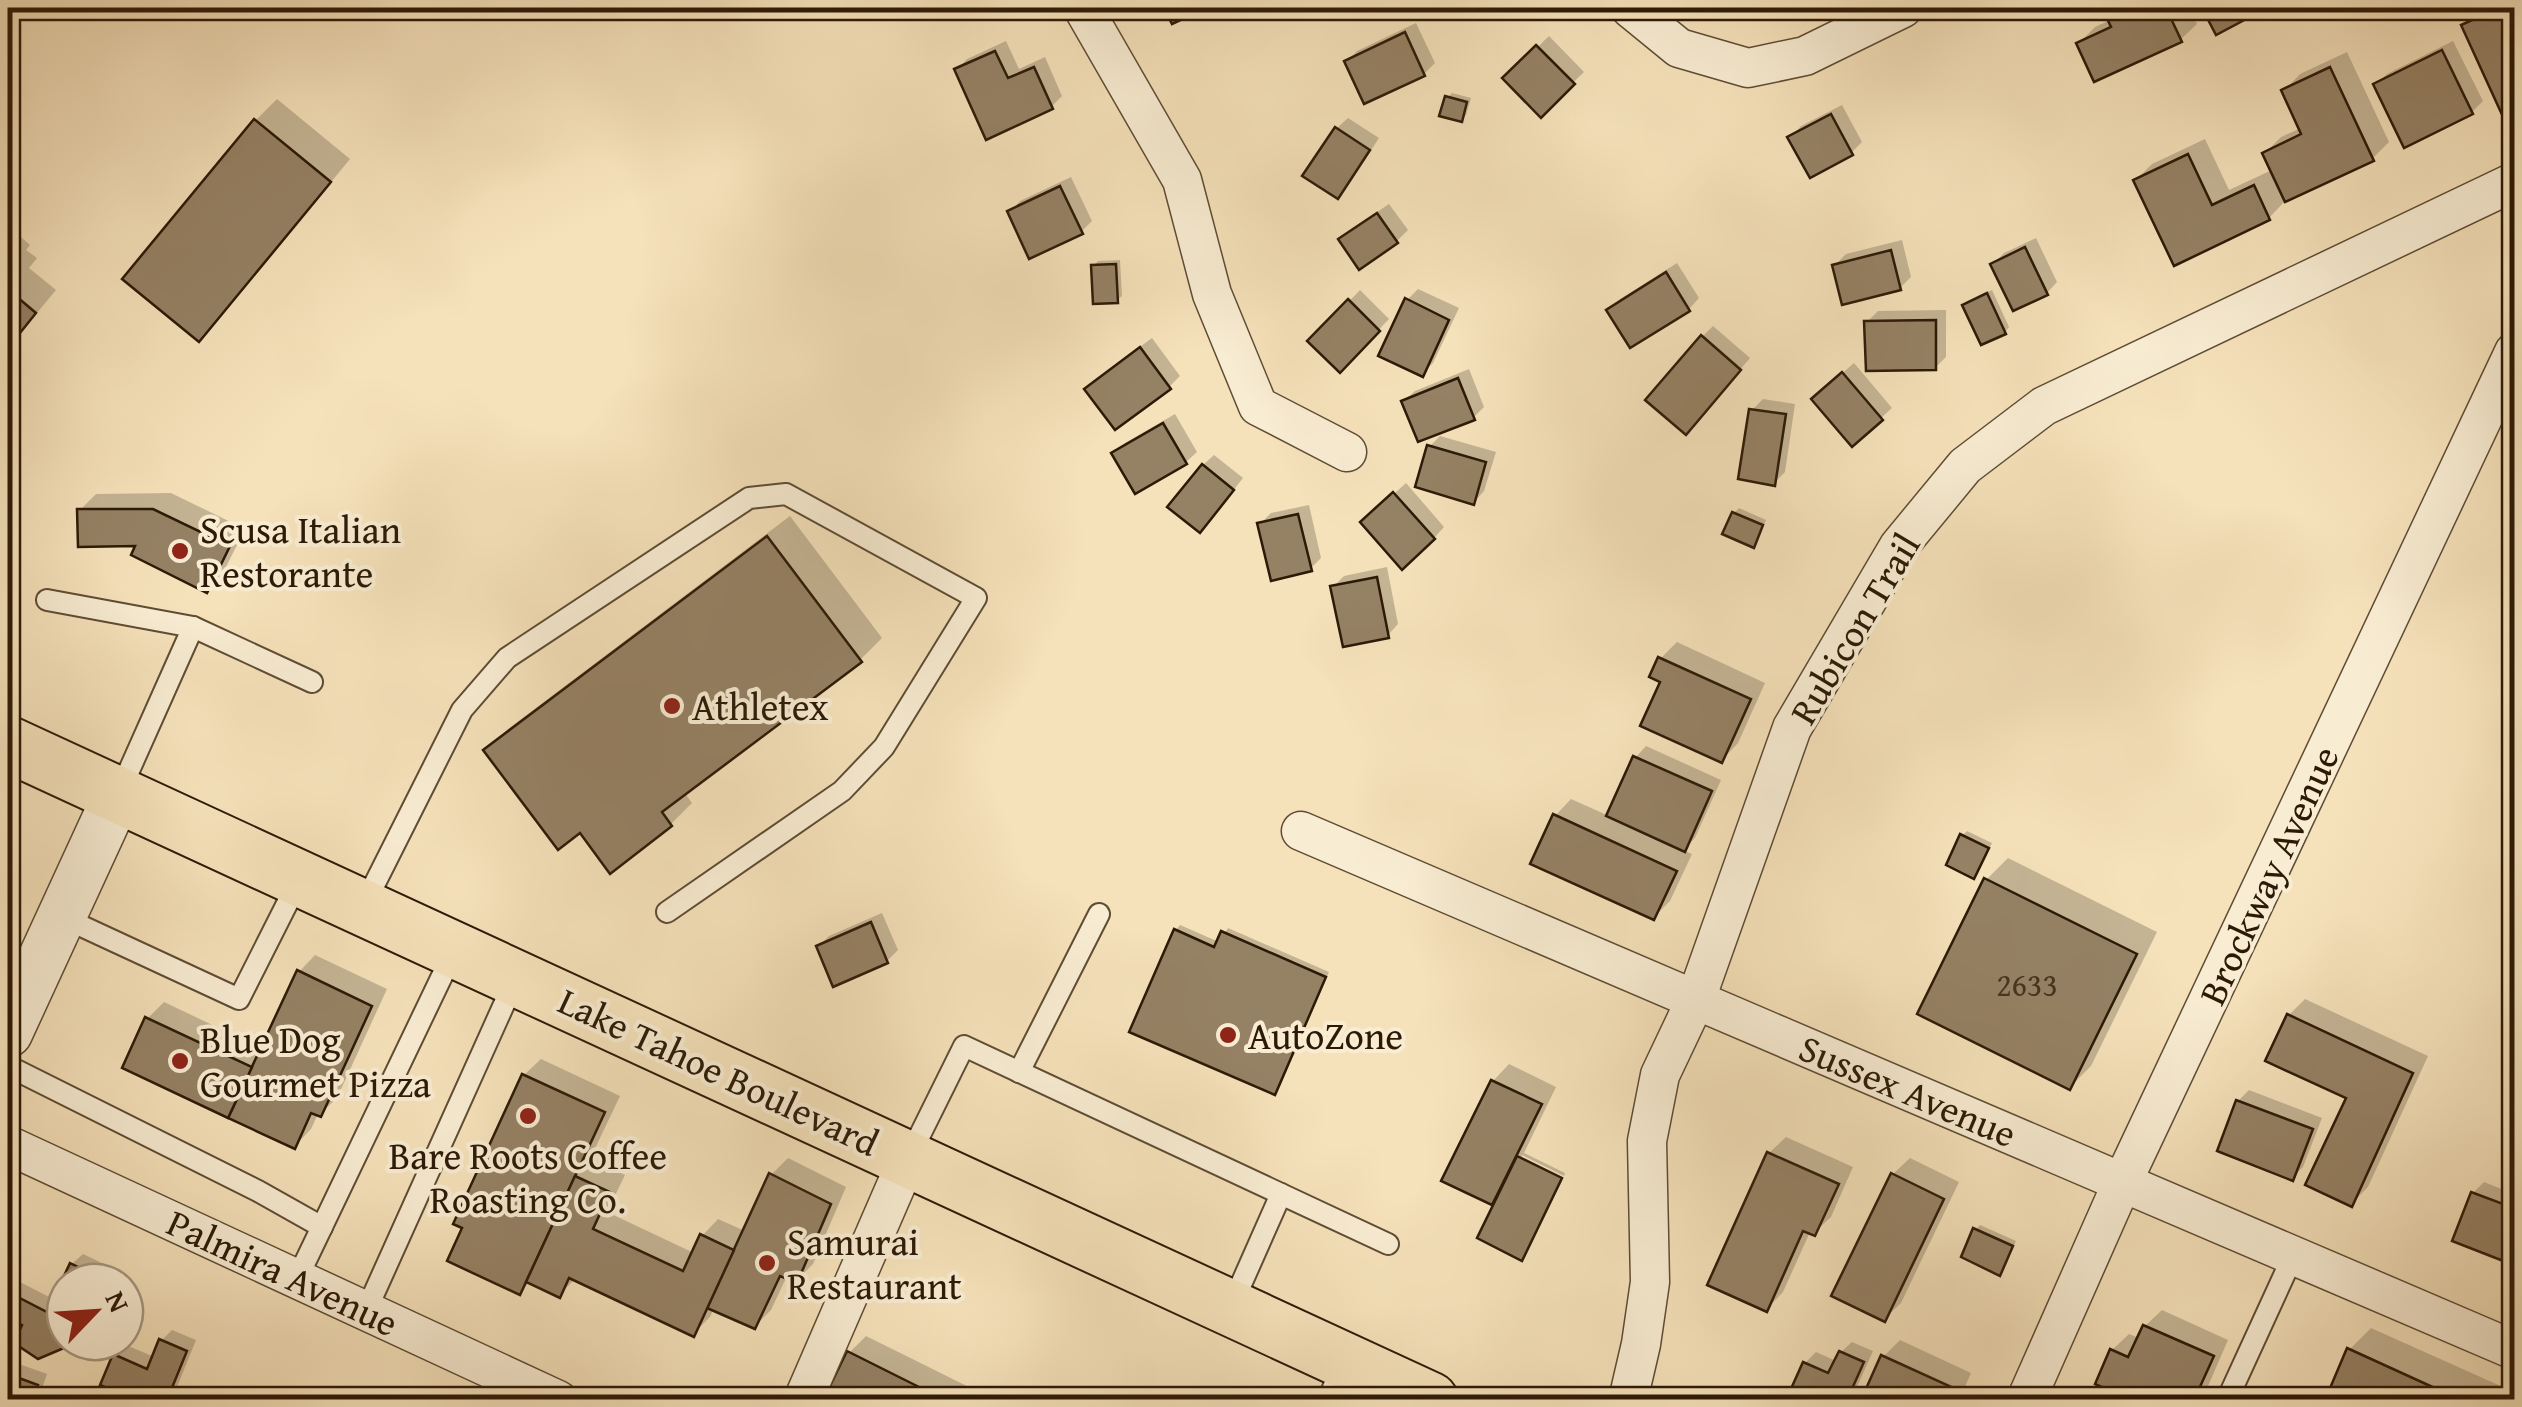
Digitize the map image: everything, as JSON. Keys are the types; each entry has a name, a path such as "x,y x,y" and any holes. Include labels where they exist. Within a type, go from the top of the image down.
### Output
{"highway":[{"name":"Lake Tahoe Boulevard","path":"8,744 1231,1307 1337,1380 1430,1400"}],"street":[{"path":"1083,8 1182,180 1212,294 1258,406 1347,452"},
{"path":"1630,8 1678,48 1748,68 1806,56 1904,8"},
{"name":"Rubicon Trail","path":"1628,1400 1650,1282 1647,1141 1660,1075 1696,999 1792,728 1899,546 1965,466 2044,406 2514,182"},
{"name":"Brockway Avenue","path":"2026,1400 2122,1182 2514,352"},
{"path":"13,1005 62,917 118,794"},
{"name":"Sussex Avenue","path":"1301,831 2514,1350"},
{"name":"Palmira Avenue","path":"8,1145 558,1400"},
{"path":"803,1400 908,1158"}],"lane":[{"path":"363,907 462,710 507,658 749,498 786,494 976,598 884,747 842,791 667,912"},
{"path":"47,600 193,627 312,682"},
{"path":"118,794 193,627"},
{"path":"62,917 239,999 300,878"},
{"path":"1019,1072 1099,914"},
{"path":"297,1279 454,949"},
{"path":"366,1311 516,978"},
{"path":"908,1158 964,1046 1388,1244"},
{"path":"8,1066 322,1227"},
{"path":"1231,1307 1281,1194"},
{"path":"2227,1400 2293,1256"}],"building":[{"path":"1164,8 1206,8 1172,24"},
{"path":"2102,8 2166,8 2182,42 2094,82 2076,43 2111,27"},
{"path":"2202,8 2267,8 2216,35"},
{"path":"2499,8 2514,8 2514,114 2504,119 2461,25"},
{"path":"1405,32 1425,76 1364,104 1344,61"},
{"path":"1536,45 1575,84 1541,118 1502,78"},
{"path":"2442,50 2473,114 2404,148 2373,84"},
{"path":"995,51 1008,78 1034,67 1053,109 986,140 954,69"},
{"path":"2330,67 2374,161 2285,202 2262,153 2301,134 2281,90"},
{"path":"1445,96 1467,102 1462,122 1439,116"},
{"path":"1831,114 1853,155 1810,178 1787,137"},
{"path":"254,119 331,182 199,342 122,279"},
{"path":"1335,127 1370,150 1338,199 1302,176"},
{"path":"2188,154 2212,205 2254,185 2270,220 2174,266 2133,180"},
{"path":"1060,186 1083,234 1029,259 1007,211"},
{"path":"1377,213 1398,243 1359,270 1338,239"},
{"path":"2025,247 2048,295 2013,311 1990,264"},
{"path":"1891,250 1901,290 1842,305 1832,265"},
{"path":"1116,264 1118,303 1093,304 1091,265"},
{"path":"1666,272 1690,311 1630,348 1606,310"},
{"path":"8,273 18,281 10,291 36,313 8,348"},
{"path":"1987,293 2006,334 1981,345 1962,305"},
{"path":"1405,298 1449,320 1423,377 1378,356"},
{"path":"1348,299 1380,331 1340,373 1307,341"},
{"path":"1936,320 1936,370 1866,371 1864,321"},
{"path":"1701,335 1741,370 1686,435 1645,400"},
{"path":"1140,347 1171,389 1115,430 1084,389"},
{"path":"1842,372 1883,420 1852,447 1811,399"},
{"path":"1458,378 1475,420 1418,442 1401,401"},
{"path":"1749,409 1786,414 1775,486 1738,479"},
{"path":"1163,423 1187,464 1135,494 1111,453"},
{"path":"1427,445 1486,462 1474,505 1415,487"},
{"path":"1202,464 1234,490 1200,533 1167,507"},
{"path":"1393,492 1435,539 1402,570 1360,522"},
{"name":"Scusa Italian Restorante","path":"77,509 153,509 230,546 207,593 131,555 135,546 78,547"},
{"path":"1732,512 1763,525 1754,548 1722,534"},
{"path":"1298,514 1312,571 1271,581 1257,523"},
{"name":"Athletex","path":"767,536 862,662 662,812 672,826 610,874 580,833 558,850 483,750"},
{"path":"1377,577 1389,638 1343,647 1330,586"},
{"path":"1658,657 1751,699 1722,763 1640,726 1660,682 1649,677"},
{"path":"1633,756 1712,791 1685,852 1606,816"},
{"path":"1553,814 1677,871 1654,920 1530,864"},
{"path":"1960,834 1989,848 1974,879 1946,865"},
{"path":"1984,878 2137,954 2070,1090 1917,1014"},
{"path":"871,922 888,963 833,987 816,946"},
{"path":"1174,929 1214,947 1221,931 1326,977 1275,1095 1129,1032"},
{"path":"297,970 372,1006 321,1117 311,1113 295,1149 228,1118"},
{"path":"2287,1014 2413,1073 2352,1207 2305,1185 2346,1098 2265,1061"},
{"path":"145,1017 252,1067 228,1118 122,1068"},
{"path":"522,1074 605,1112 520,1295 447,1261 462,1228 453,1224"},
{"path":"1491,1080 1542,1104 1492,1205 1441,1181"},
{"path":"2236,1100 2313,1129 2293,1181 2217,1151"},
{"path":"1767,1152 1839,1184 1815,1236 1803,1231 1767,1312 1707,1285"},
{"path":"1517,1156 1562,1178 1522,1261 1477,1238"},
{"name":"Samurai Restaurant","path":"769,1173 831,1204 797,1283 780,1276 755,1329 707,1308"},
{"path":"1891,1173 1944,1199 1885,1322 1831,1296"},
{"path":"575,1176 610,1192 593,1229 683,1271 700,1234 734,1250 694,1337 569,1278 560,1298 526,1282"},
{"path":"2471,1192 2514,1208 2514,1238 2506,1262 2452,1241"},
{"path":"1973,1228 2013,1246 2000,1276 1961,1257"},
{"path":"8,1292 45,1311 45,1356 38,1359 14,1343 22,1325 8,1318"},
{"path":"2143,1325 2214,1356 2194,1400 2109,1400 2113,1392 2095,1384 2110,1349 2128,1357"},
{"path":"159,1339 187,1351 167,1400 135,1400 100,1385 110,1362 131,1362 147,1369"},
{"path":"2347,1348 2461,1400 2325,1400"},
{"path":"847,1351 945,1400 853,1400 829,1388"},
{"path":"1839,1351 1864,1362 1847,1400 1786,1400 1803,1362 1828,1373"},
{"path":"1881,1355 1956,1389 1951,1400 1861,1400"},
{"path":"8,1374 38,1385 32,1400 8,1400"}],"place":[{"name":"Scusa Italian Restorante","path":"180,551"},
{"name":"Athletex","path":"672,706"},
{"name":"AutoZone","path":"1228,1035"},
{"name":"Blue Dog Gourmet Pizza","path":"180,1061"},
{"name":"Bare Roots Coffee Roasting Co.","path":"528,1116"},
{"name":"Samurai Restaurant","path":"767,1263"}]}
